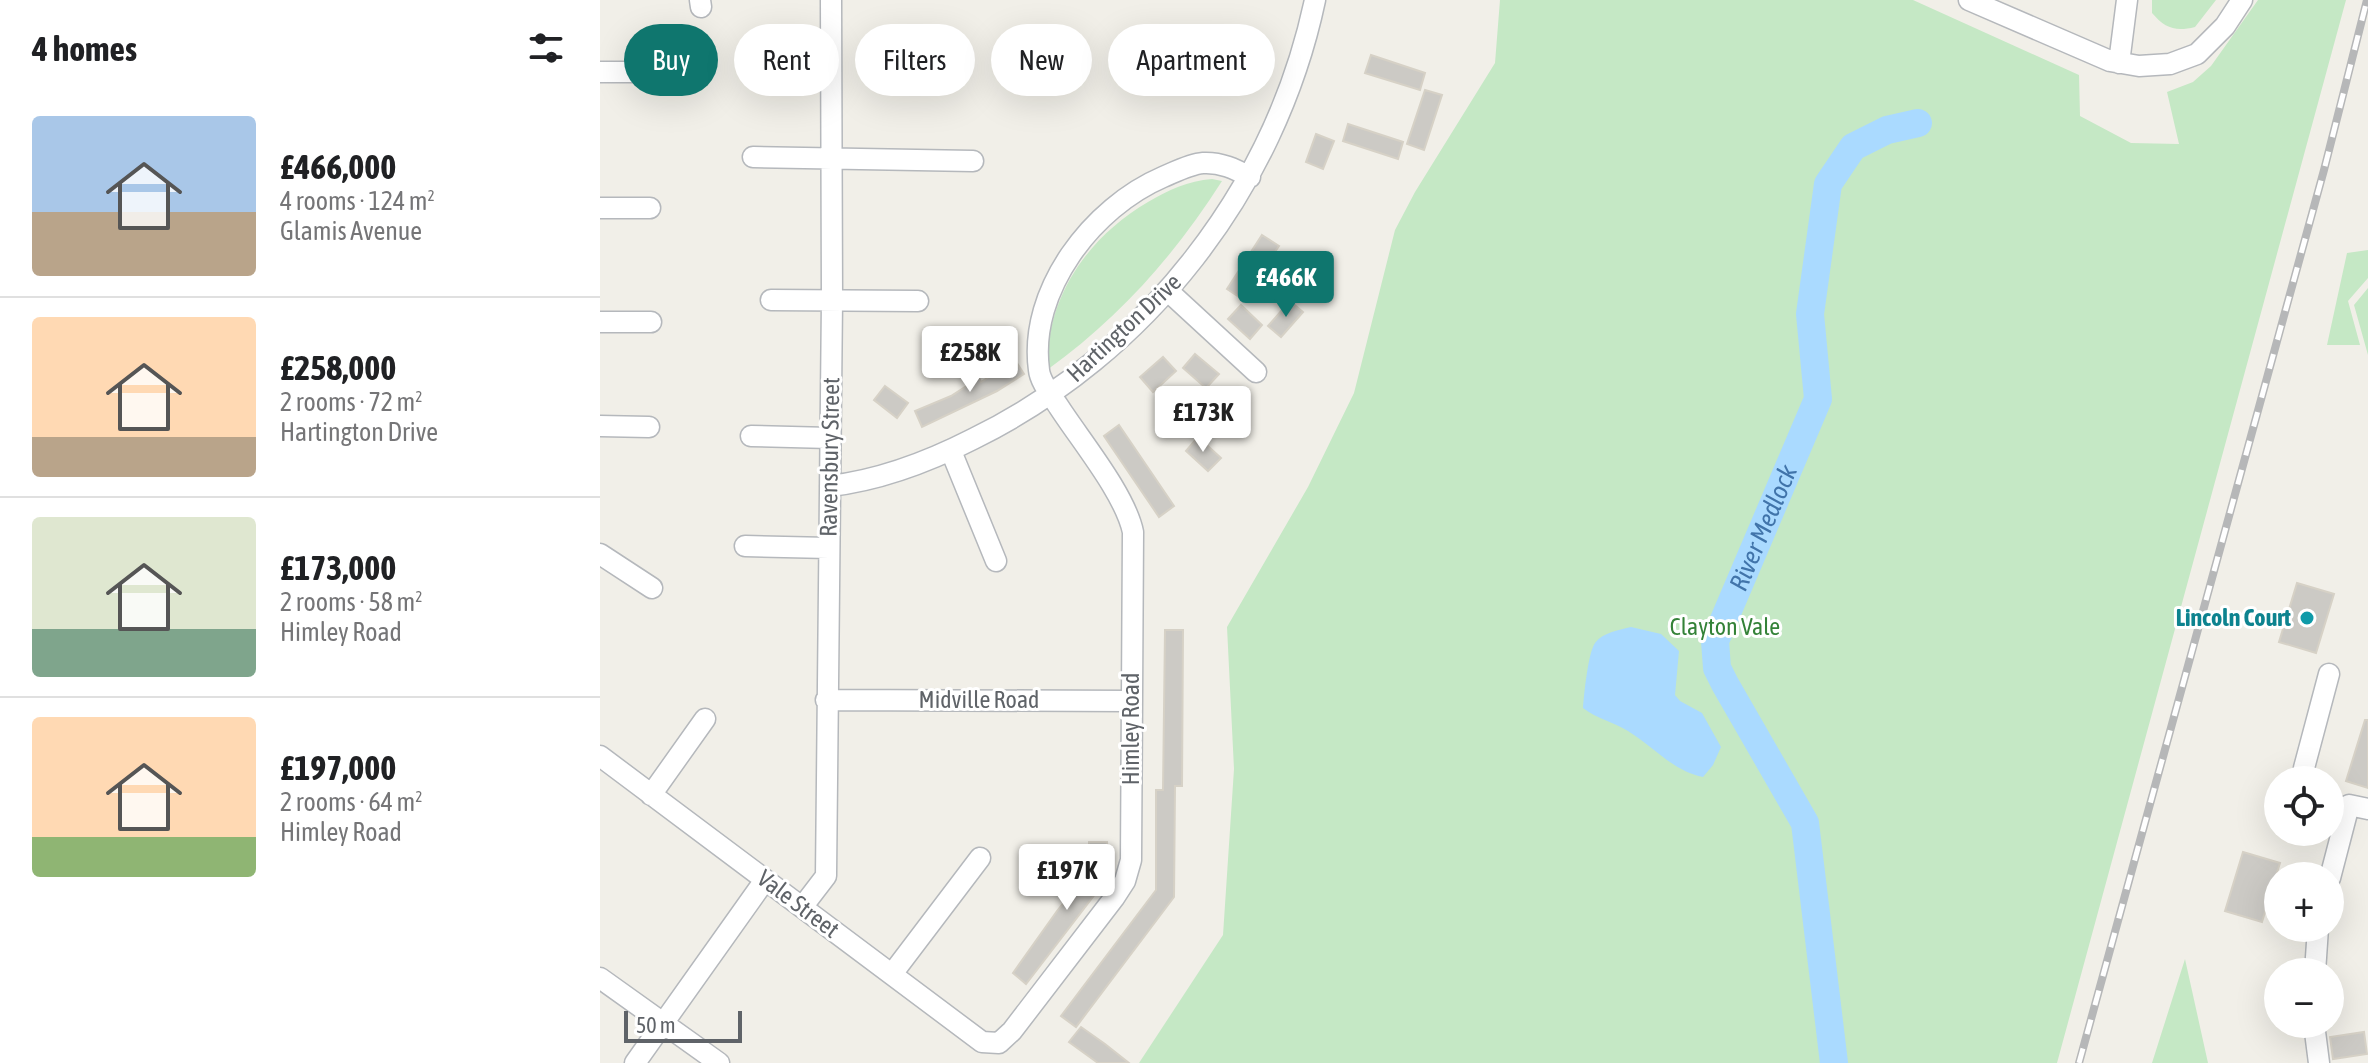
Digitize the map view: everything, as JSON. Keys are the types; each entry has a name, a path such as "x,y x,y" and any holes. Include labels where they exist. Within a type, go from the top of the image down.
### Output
{"street":[{"name":"Ravensbury Street","path":"803,906 826,876 832,300 831,0"},
{"name":"Hartington Drive","path":"830,486 874,479 951,451 1009,422 1051,395 1110,347 1168,291 1221,224 1250,177 1295,75 1315,0"},
{"path":"1969,0 2119,63 2139,66 2170,64 2197,54 2225,26 2242,0"},
{"path":"2119,63 2127,0"},
{"path":"600,72 624,72"},
{"path":"753,157 973,161"},
{"name":"Himley Road","path":"999,1043 1012,1031 1125,881 1131,860 1133,532 1126,507 1039,374 1037,347 1040,326 1062,268 1097,220 1128,195 1200,163 1232,168 1250,177"},
{"path":"600,208 650,208"},
{"path":"1168,291 1256,372"},
{"path":"771,300 918,301"},
{"path":"600,322 651,322"},
{"path":"600,426 649,427"},
{"path":"751,436 830,438"},
{"path":"951,451 996,561"},
{"path":"745,546 829,548"},
{"path":"600,554 652,588"},
{"path":"2305,766 2329,674"},
{"name":"Midville Road","path":"826,700 1131,701"},
{"path":"651,795 705,719"},
{"name":"Vale Street","path":"600,756 982,1042 999,1043"},
{"path":"2334,862 2349,803"},
{"path":"892,974 980,858"},
{"path":"635,1063 765,880"},
{"path":"600,978 719,1063"},
{"path":"2316,1038 2319,1063"}],"green space":[{"name":"Clayton Vale","path":"1500,0 1913,0 2079,75 2080,116 2131,143 2179,144 2167,92 2193,82 2211,66 2258,0 2346,0 2057,1063 1139,1063 1223,935 1234,769 1227,627 1308,487 1354,393 1395,230 1495,63"},
{"path":"2152,0 2216,0 2195,27 2182,29 2171,28 2157,18 2152,13"},
{"path":"1212,179 1222,181 1165,260 1122,307 1047,370 1049,343 1062,294 1089,252 1106,233 1148,202 1178,187"},
{"path":"2368,250 2368,278 2348,301 2360,345 2327,345 2347,253"},
{"path":"2368,288 2368,355 2354,305"},
{"path":"2185,959 2208,1063 2152,1063"}],"water":[{"path":"1631,627 1661,634 1679,651 1675,695 1702,713 1721,747 1713,765 1703,777 1682,770 1628,731 1583,708 1588,665 1595,643 1607,634"}],"building":[{"path":"1371,55 1425,73 1420,90 1365,73"},
{"path":"1425,90 1442,95 1424,150 1407,144"},
{"path":"1348,124 1403,142 1398,159 1343,141"},
{"path":"1316,134 1334,141 1323,169 1306,162"},
{"path":"1262,235 1279,246 1242,299 1227,289"},
{"path":"1290,301 1303,312 1281,337 1268,326"},
{"path":"1241,305 1262,325 1250,339 1228,319"},
{"path":"1195,354 1219,374 1206,388 1183,368"},
{"path":"1163,357 1176,371 1153,392 1140,377"},
{"path":"1015,360 1024,374 997,391 922,427 915,411 951,396 979,378 981,382"},
{"path":"885,386 908,403 897,418 874,400"},
{"path":"1208,394 1220,405 1198,429 1186,418"},
{"path":"1119,425 1174,506 1159,517 1104,436"},
{"path":"1198,437 1221,458 1208,471 1186,451"},
{"name":"Lincoln Court","path":"2297,583 2334,594 2316,653 2279,642"},
{"path":"1165,630 1183,630 1182,786 1175,786 1174,897 1076,1027 1061,1016 1156,890 1156,790 1163,790"},
{"path":"2365,720 2368,720 2368,788 2346,781"},
{"path":"1089,842 1107,842 1109,876 1026,984 1013,973 1089,871"},
{"path":"2243,852 2277,862 2264,862 2262,922 2225,911"},
{"path":"1081,1027 1129,1063 1098,1063 1069,1042"},
{"path":"2364,1032 2367,1054 2333,1059 2330,1038 2344,1038 2344,1035"}],"waterway":[{"name":"River Medlock","path":"1834,1063 1805,823 1717,668 1715,641 1818,399 1810,314 1828,184 1853,147 1887,130 1918,123"}],"railway":[{"path":"2079,1063 2324,170 2367,0"}],"place":[{"name":"Lincoln Court","path":"2307,618"}]}
